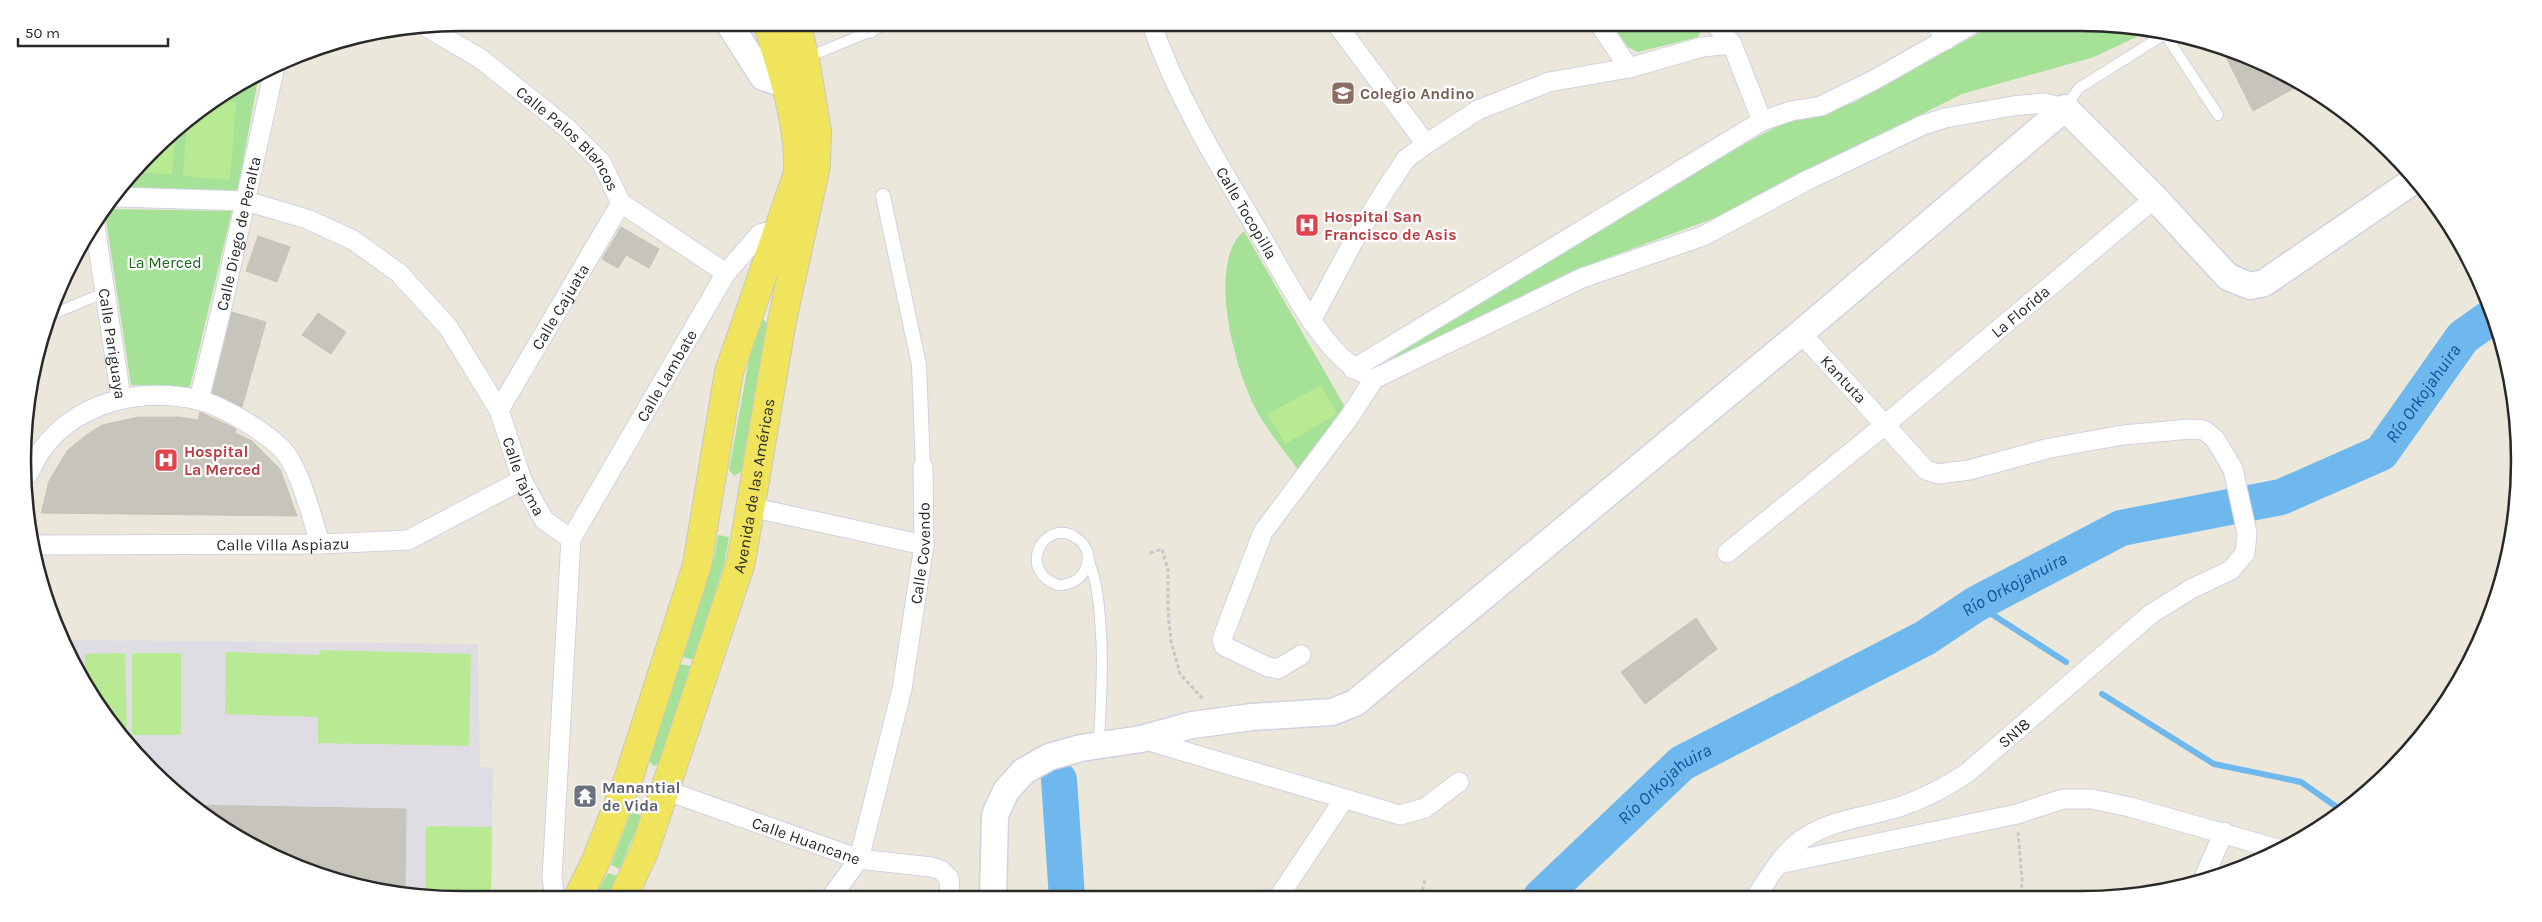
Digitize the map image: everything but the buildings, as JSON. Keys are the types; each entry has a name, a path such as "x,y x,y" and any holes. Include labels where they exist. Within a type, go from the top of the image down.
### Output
{"main road":[{"path":"734,31 763,77 785,84"},
{"name":"Avenida de las Américas","path":"626,891 644,852 741,562 782,321 798,160 785,84 769,31"},
{"path":"771,31 788,51 805,59"},
{"name":"Avenida de las Américas","path":"581,891 629,778 697,565 729,372 791,232 816,166 816,140 805,59 798,31"},
{"path":"993,891 995,815 1006,791 1024,771 1049,757 1099,744 1141,739 1192,725 1252,717 1332,712 1354,704 1801,333 2065,108 2155,198 2228,277 2250,286 2264,283 2409,184"},
{"path":"709,500 750,506"},
{"path":"629,778 665,790"}],"street":[{"name":"Calle Tocopilla","path":"1154,31 1161,52 1192,119 1311,321 1353,368 1374,379"},
{"path":"1342,31 1426,144"},
{"path":"1604,31 1629,68"},
{"path":"1721,31 1732,44 1762,121"},
{"path":"1940,31 1946,40"},
{"path":"1353,368 1762,121 1791,111 1821,106 1874,80 1961,31"},
{"name":"Calle Palos Blancos","path":"435,32 481,59 567,128 601,162 621,203 726,273"},
{"path":"1311,321 1353,242 1386,189 1406,159 1426,144 1478,110 1549,82 1629,68 1702,47 1732,44"},
{"name":"Calle Diego de Peralta","path":"199,400 273,75"},
{"path":"1300,655 1278,669 1268,667 1224,646 1222,639 1263,532 1350,416 1374,379 1582,278 1703,236 1806,181 1923,125 1945,118 2013,106 2044,103 2065,108"},
{"name":"Calle Covendo","path":"836,891 859,859 902,689 924,545 919,365 883,196"},
{"name":"Calle Tajma","path":"121,198 246,200 306,219 353,240 399,273 448,327 498,410 522,480 544,520 571,539"},
{"name":"La Florida","path":"1727,553 1886,424 2155,198"},
{"name":"Calle Cajuata","path":"498,410 621,203"},
{"name":"Calle Lambate","path":"571,539 726,273 760,234 791,232"},
{"name":"Calle Pariguaya","path":"31,466 51,437 74,418 121,398 96,234"},
{"name":"Kantuta","path":"1801,333 1886,424 1915,461 1926,470 1938,474 1969,470 2050,448 2123,435 2190,429 2204,430 2215,440 2233,469"},
{"path":"121,398 158,396 199,400 255,426 284,451 305,493 320,544"},
{"name":"SN18","path":"1760,891 1779,864 1796,845 1820,829 1901,806 1945,788 1967,773 2151,614 2191,589 2231,570 2245,553 2246,532 2233,469"},
{"name":"Calle Villa Aspiazu","path":"40,545 320,544 408,540 522,480"},
{"path":"750,506 924,545"},
{"path":"554,891 552,878 571,539"},
{"path":"1141,739 1400,814 1413,813 1437,801 1459,782"},
{"name":"Calle Huancane","path":"665,790 859,859 931,867 941,870 949,878 950,891"},
{"path":"1283,891 1344,799"},
{"path":"1779,864 2017,814 2063,799 2092,799 2130,807 2270,846"},
{"path":"2207,872 2224,832"}],"lane":[{"path":"805,59 863,31"},
{"path":"2065,108 2078,88 2157,39"},
{"path":"2170,41 2218,115"},
{"path":"58,312 106,292"},
{"path":"1088,560 1082,576 1075,582 1058,585 1042,576 1036,559 1041,543 1054,534 1062,533 1078,538 1087,551 1095,583 1102,635 1099,744"}],"path":[{"path":"1150,553 1162,549 1168,570 1168,611 1171,641 1180,674 1204,700 1212,703"},
{"path":"2017,814 2021,891"},
{"path":"1422,891 1425,880"}],"shaded area":[{"path":"71,640 478,644 480,767 493,768 491,891 433,890 405,887 350,876 323,868 297,858 246,833 199,802 178,784 157,765 120,723 89,676"}],"green space":[{"path":"1617,31 1701,31 1698,37 1638,52 1628,47"},
{"path":"1983,31 2081,31 2140,35 2094,57 1962,94 1715,218 1599,261 1435,344 1390,359 1646,198 1785,122 1821,114 1855,102"},
{"path":"257,83 237,194 129,188 157,157 199,120"},
{"path":"226,102 236,102 230,180 183,176 186,131"},
{"path":"175,141 172,175 143,172"},
{"name":"La Merced","path":"113,209 232,211 190,387 131,385 106,219"},
{"path":"1244,231 1345,407 1298,470 1272,435 1249,396 1234,347 1225,293 1227,268 1233,247"},
{"path":"762,318 767,323 741,472 734,476 729,470 756,321"},
{"path":"1321,385 1337,414 1285,444 1268,414"},
{"path":"718,535 729,537 725,561 694,660 683,657 714,558"},
{"path":"320,650 471,654 469,746 318,743 318,717 225,714 226,652 319,655"},
{"path":"125,653 127,731 89,676 85,668 85,654"},
{"path":"132,653 181,653 181,735 132,735"},
{"path":"680,664 691,666 660,763 653,766 649,760"},
{"path":"633,813 640,815 640,819 620,869 611,865 630,815"},
{"path":"426,826 492,827 491,891 425,889"},
{"path":"608,873 617,876 609,891 598,891"}],"waterway":[{"name":"Río Orkojahuira","path":"1547,891 1682,763 1925,638 1976,604 2121,528 2281,497 2381,453 2463,337 2487,320"},
{"path":"1976,604 2066,662"},
{"path":"2102,694 2214,764 2301,782 2336,807"},
{"path":"1059,780 1067,891"}],"place":[{"name":"Colegio Andino","path":"1343,93"},
{"name":"Hospital San Francisco de Asis","path":"1307,225"},
{"name":"Hospital La Merced","path":"166,460"},
{"name":"Manantial de Vida","path":"585,796"}]}
